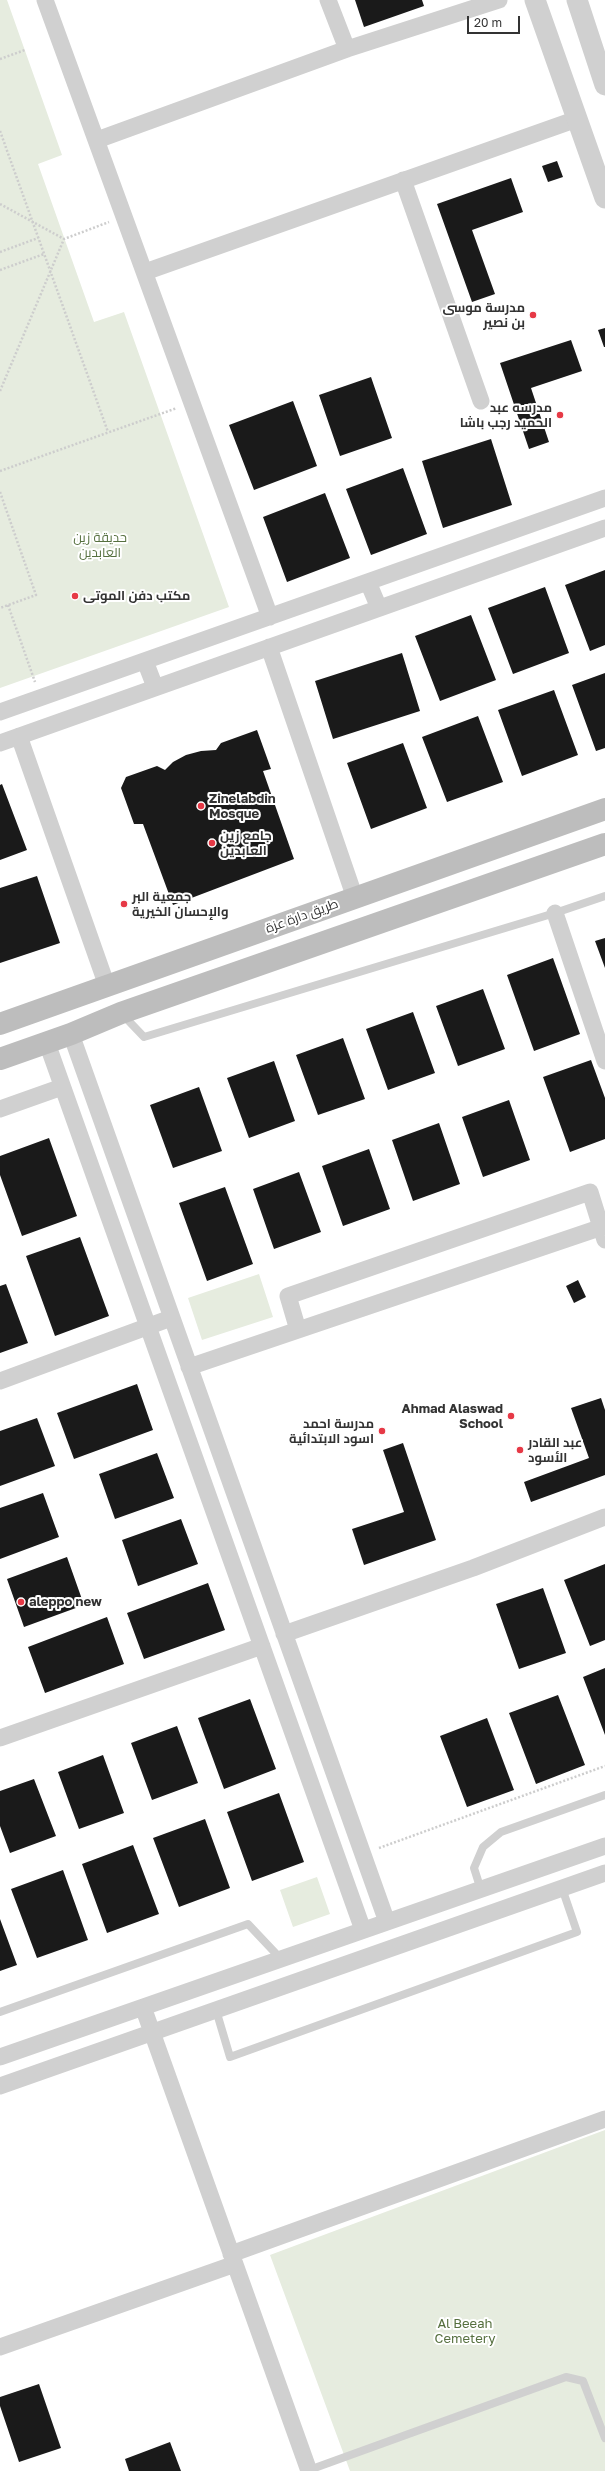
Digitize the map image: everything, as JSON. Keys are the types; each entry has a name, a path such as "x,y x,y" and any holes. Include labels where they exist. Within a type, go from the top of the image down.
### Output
{"main road":[{"name":"طريق دارة عزة","path":"0,1024 605,809"},
{"path":"0,1059 71,1034 121,1013 605,844"}],"street":[{"path":"45,0 270,616"},
{"path":"328,0 347,49"},
{"path":"97,140 347,49 499,0"},
{"path":"535,0 605,198"},
{"path":"577,0 605,85"},
{"path":"145,272 577,119"},
{"path":"403,180 481,401"},
{"path":"0,712 605,498"},
{"path":"0,743 605,528"},
{"path":"368,582 379,608"},
{"path":"269,647 355,898"},
{"path":"145,661 155,687"},
{"path":"19,736 106,986"},
{"path":"555,913 605,1061"},
{"path":"71,1034 188,1367 387,1922"},
{"path":"47,1043 363,1930"},
{"path":"0,1109 62,1087"},
{"path":"188,1367 604,1231 590,1192 288,1296 298,1330"},
{"path":"0,1381 171,1318"},
{"path":"284,1634 473,1568 605,1517"},
{"path":"1,1735 262,1646"},
{"path":"0,2057 605,1846"},
{"path":"0,2086 605,1873"},
{"path":"143,2007 309,2471"},
{"path":"0,2347 605,2119"}],"lane":[{"path":"121,1013 144,1037 555,913 605,896"},
{"path":"481,1890 474,1868 483,1847 501,1832 605,1795"},
{"path":"216,2010 230,2057 577,1932 562,1888"},
{"path":"0,2012 248,1924 281,1959"},
{"path":"309,2471 566,2377 583,2381 605,2438"}],"path":[{"path":"0,59 25,50"},
{"path":"0,131 108,432"},
{"path":"0,204 64,239"},
{"path":"0,391 49,269 64,239 123,217"},
{"path":"0,252 38,238"},
{"path":"0,270 44,254"},
{"path":"0,471 191,402"},
{"path":"0,492 36,595 0,608"},
{"path":"8,605 40,698"},
{"path":"363,1854 605,1766"}],"green space":[{"name":"حديقة زين العابدين","path":"0,0 7,0 62,155 38,164 94,322 124,312 229,607 0,688"},
{"path":"259,1274 273,1317 202,1340 188,1298"},
{"path":"317,1877 330,1914 293,1927 280,1890"},
{"name":"Al Beeah Cemetery","path":"605,2130 605,2471 350,2471 270,2255"}],"building":[{"path":"355,0 422,0 424,6 364,27"},
{"path":"557,161 563,177 548,182 542,166"},
{"path":"511,178 523,212 472,230 495,294 472,302 437,204"},
{"path":"605,328 605,347 604,347 598,330"},
{"path":"571,340 582,371 531,388 549,442 529,449 500,363"},
{"path":"371,377 392,438 340,456 319,395"},
{"path":"293,401 317,466 254,490 229,425"},
{"path":"491,439 512,505 443,528 422,461"},
{"path":"403,468 427,534 371,555 346,489"},
{"path":"325,493 350,558 287,582 263,517"},
{"path":"605,570 605,645 590,651 565,585"},
{"path":"545,587 569,653 513,674 488,608"},
{"path":"471,615 496,680 440,701 415,636"},
{"path":"402,653 420,711 333,739 315,681"},
{"path":"605,673 605,748 596,751 572,685"},
{"path":"554,690 578,755 522,776 498,710"},
{"path":"478,716 503,782 447,802 422,737"},
{"name":"Zinelabdin Mosque","path":"257,730 271,769 263,771 294,859 173,905 143,824 134,824 121,788 126,777 157,766 165,770 173,762 186,755 201,751 216,750 221,743"},
{"path":"403,743 427,808 371,829 347,763"},
{"path":"2,784 27,850 0,860 0,785"},
{"path":"37,876 60,943 0,963 0,888"},
{"path":"605,938 605,968 595,941"},
{"path":"553,958 580,1034 534,1051 507,975"},
{"path":"483,989 505,1049 458,1066 436,1006"},
{"path":"413,1012 435,1073 388,1090 366,1029"},
{"path":"343,1038 365,1099 318,1115 296,1055"},
{"path":"591,1060 605,1098 605,1139 570,1152 543,1077"},
{"path":"274,1061 295,1121 249,1138 227,1078"},
{"path":"199,1087 222,1151 173,1168 150,1105"},
{"path":"509,1100 530,1160 483,1177 462,1117"},
{"path":"439,1123 460,1184 413,1201 392,1140"},
{"path":"49,1138 77,1216 22,1236 0,1175 0,1156"},
{"path":"369,1149 390,1209 343,1226 322,1166"},
{"path":"299,1172 321,1232 274,1249 253,1189"},
{"path":"225,1187 253,1264 207,1281 179,1203"},
{"path":"80,1237 109,1316 55,1336 26,1256"},
{"path":"578,1280 586,1297 574,1303 566,1286"},
{"path":"6,1284 28,1343 0,1353 0,1286"},
{"path":"137,1384 153,1430 74,1459 57,1413"},
{"path":"601,1398 605,1410 605,1475 531,1502 524,1482 589,1458 571,1408"},
{"path":"37,1418 55,1466 0,1486 0,1431"},
{"path":"403,1443 436,1540 364,1565 352,1529 404,1512 383,1450"},
{"path":"157,1453 174,1498 115,1519 99,1474"},
{"path":"43,1493 59,1537 0,1559 0,1508"},
{"path":"181,1519 198,1564 138,1586 122,1540"},
{"path":"67,1557 84,1605 24,1627 7,1579"},
{"path":"605,1564 605,1640 590,1646 564,1580"},
{"path":"208,1583 225,1630 144,1659 127,1613"},
{"path":"543,1588 566,1653 519,1669 496,1604"},
{"path":"107,1617 124,1664 45,1693 28,1647"},
{"path":"605,1668 605,1735 583,1677"},
{"path":"558,1695 585,1765 536,1784 509,1713"},
{"path":"250,1699 276,1769 224,1789 198,1718"},
{"path":"487,1718 514,1790 467,1807 440,1736"},
{"path":"177,1726 198,1783 152,1800 131,1743"},
{"path":"103,1755 124,1813 79,1829 58,1772"},
{"path":"34,1779 56,1836 10,1853 0,1826 0,1791"},
{"path":"279,1793 304,1862 252,1881 227,1812"},
{"path":"205,1819 230,1888 179,1907 153,1838"},
{"path":"133,1845 159,1914 107,1933 82,1864"},
{"path":"63,1870 88,1940 37,1958 11,1889"},
{"path":"0,1919 17,1965 0,1971"},
{"path":"39,2384 61,2448 19,2462 0,2406 0,2397"},
{"path":"170,2442 181,2471 129,2471 125,2459"}],"place":[{"name":"مدرسة موسى بن نصير","path":"533,315"},
{"name":"مدرسه عبد الحميد رجب باشا","path":"560,415"},
{"name":"مكتب دفن الموتى","path":"75,596"},
{"name":"Zinelabdin Mosque","path":"201,806"},
{"name":"جامع زين العابدين","path":"212,843"},
{"name":"جمعية البر والإحسان الخيرية","path":"124,904"},
{"name":"Ahmad Alaswad School","path":"511,1416"},
{"name":"مدرسة احمد اسود الابتدائية","path":"382,1431"},
{"name":"عبد القادر الأسود","path":"520,1450"},
{"name":"aleppo new","path":"21,1602"}]}
